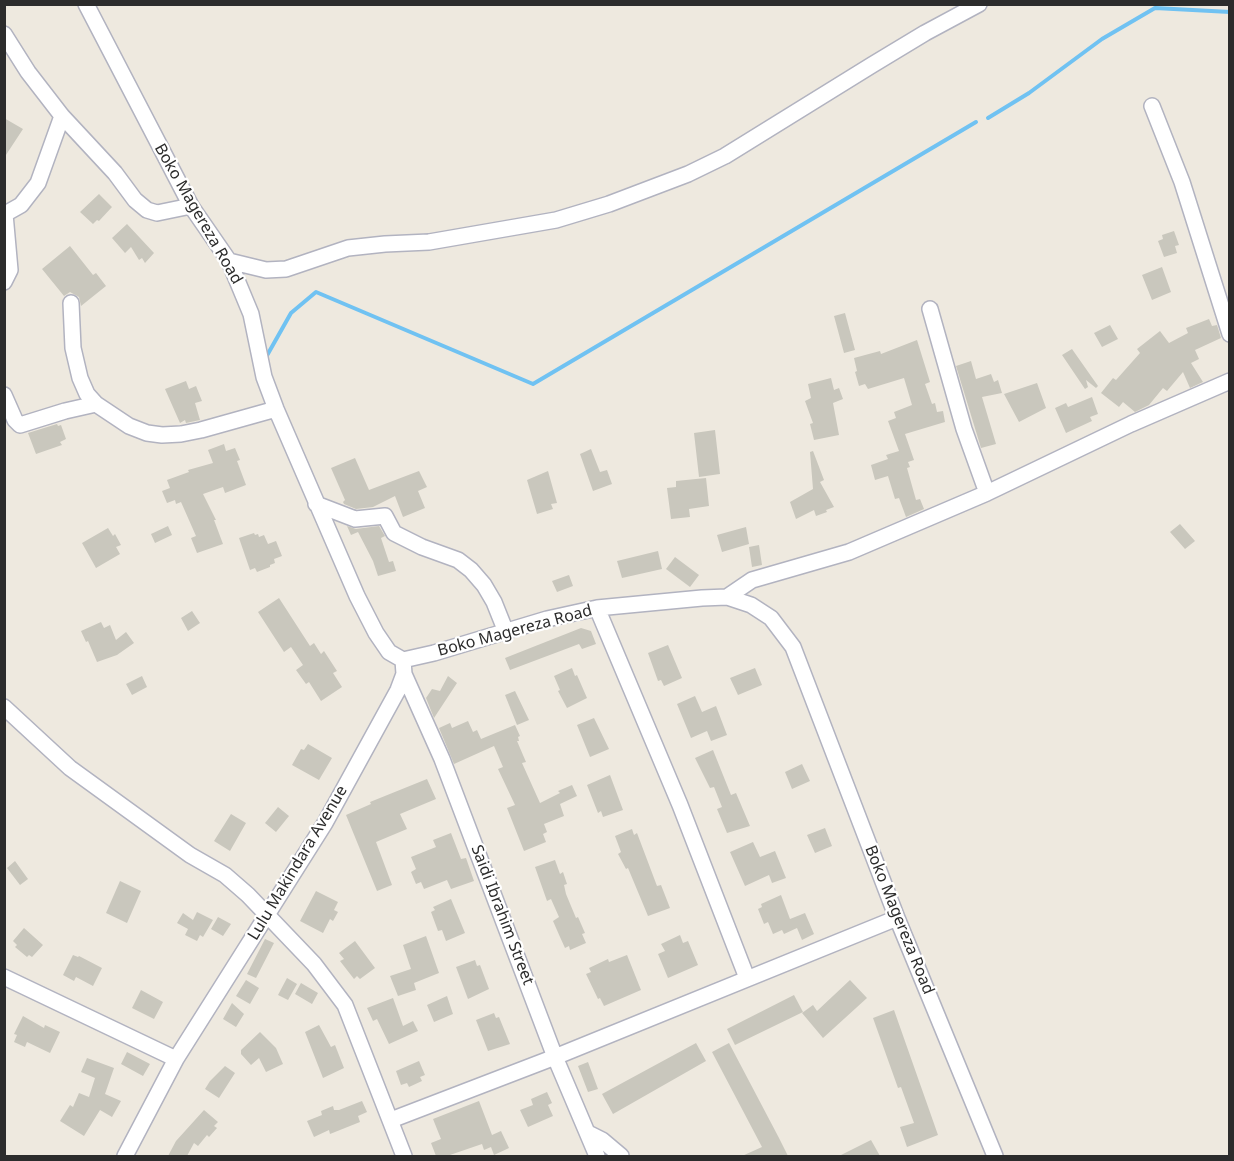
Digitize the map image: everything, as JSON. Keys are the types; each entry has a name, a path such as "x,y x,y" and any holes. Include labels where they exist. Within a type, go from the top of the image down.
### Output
{"street":[{"name":"Boko Magereza Road","path":"86,4 191,206 229,261 251,314 264,376 276,409 357,596 376,633 389,652 404,667 434,653 547,619 597,609 727,597 751,605 771,618 793,647 897,918 995,1156"},
{"path":"229,261 266,270 286,269 348,248 429,242 556,220 609,204 688,174 725,156 916,38 979,4"},
{"path":"4,34 28,72 62,116 115,173 135,200 147,210 157,213 191,206"},
{"path":"1152,106 1182,183 1230,334"},
{"path":"4,282 10,270 5,214 21,205 39,183 62,116"},
{"path":"72,303 73,348 80,378 87,394 96,404 129,426 147,433 162,435 201,430 276,409"},
{"path":"930,309 964,429 987,493"},
{"path":"727,597 752,580 849,552 987,493 1131,424 1230,381"},
{"path":"4,395 15,420 20,425 96,404"},
{"path":"316,504 355,519 385,516 394,532 422,547 458,560 471,570 484,585 494,602 506,632"},
{"path":"597,609 680,805 747,978"},
{"name":"Lulu Makindara Avenue","path":"125,1156 176,1059 325,823 399,690 404,667"},
{"name":"Saidi Ibrahim Street","path":"404,667 442,759 555,1057 597,1156"},
{"path":"4,707 70,768 190,855 225,875 248,895 314,964 345,1005 404,1156"},
{"path":"391,1120 555,1057 897,918"},
{"path":"4,977 176,1059"},
{"path":"588,1133 602,1140 621,1156"}],"building":[{"path":"4,118 23,129 4,158"},
{"path":"99,194 112,207 93,224 80,212"},
{"path":"127,224 154,253 145,263 142,258 139,260 131,247 125,253 112,238"},
{"path":"1174,231 1179,245 1175,246 1177,253 1164,257 1158,241 1163,239 1162,235"},
{"path":"70,246 93,275 96,273 106,286 81,306 79,297 70,292 64,296 42,269"},
{"path":"1162,267 1171,292 1152,300 1142,275"},
{"path":"845,313 855,350 844,353 834,316"},
{"path":"1209,319 1212,326 1217,325 1221,338 1195,350 1199,359 1191,363 1203,382 1190,388 1183,372 1167,391 1163,388 1149,405 1135,412 1123,402 1119,407 1101,393 1113,378 1116,380 1140,353 1137,349 1160,331 1169,343 1188,333 1186,328"},
{"path":"1110,325 1118,339 1102,347 1094,333"},
{"path":"917,340 930,382 925,384 937,412 943,411 945,422 905,434 914,460 908,462 910,467 907,468 916,500 920,499 924,509 906,517 899,498 895,499 888,476 875,480 871,465 888,459 886,455 899,451 888,421 896,418 894,412 912,405 904,378 868,389 865,384 859,386 854,358 880,351 881,354"},
{"path":"1072,349 1098,386 1096,388 1086,380 1088,387 1085,389 1062,355"},
{"path":"971,361 976,379 991,374 994,382 998,380 1002,393 982,397 996,444 981,448 956,366"},
{"path":"831,378 834,390 839,388 843,399 833,403 839,435 814,440 810,424 813,423 805,401 811,398 808,384"},
{"path":"186,381 189,389 196,386 202,401 195,403 200,420 186,423 185,420 180,423 165,389"},
{"path":"1037,383 1046,408 1019,422 1004,394"},
{"path":"1092,397 1098,414 1090,417 1092,421 1066,433 1055,408 1066,403 1068,407"},
{"path":"57,424 61,425 66,439 60,442 62,445 36,454 28,433"},
{"path":"715,430 720,474 699,477 694,433"},
{"path":"224,444 226,451 235,448 246,485 225,493 223,487 203,494 216,520 214,520 223,544 197,553 191,538 196,536 181,502 176,504 175,500 167,503 162,491 170,488 167,480 189,472 188,470 213,463 208,450"},
{"path":"591,449 600,472 607,470 612,484 593,491 580,454"},
{"path":"813,451 824,480 820,482 834,507 816,516 814,510 796,519 790,502 813,489 810,452"},
{"path":"355,458 369,490 419,471 427,487 418,491 425,508 403,517 395,496 373,507 356,509 344,504 345,500 331,468"},
{"path":"548,471 557,503 551,504 553,509 537,514 527,480"},
{"path":"706,478 709,506 689,509 690,517 671,519 667,488 676,487 676,481"},
{"path":"1180,524 1195,541 1185,549 1170,532"},
{"path":"168,526 172,535 155,543 151,534"},
{"path":"347,526 356,529 379,526 385,536 381,538 389,562 393,561 396,571 378,576 358,532 351,535"},
{"path":"746,527 749,544 722,552 717,535"},
{"path":"108,528 113,536 115,534 121,545 116,547 120,554 96,568 82,543"},
{"path":"254,533 259,537 264,535 268,544 276,541 282,556 274,559 275,563 270,567 257,572 255,568 250,570 239,538"},
{"path":"759,545 762,565 752,567 749,547"},
{"path":"658,551 662,569 622,578 617,561"},
{"path":"675,557 699,575 690,587 666,569"},
{"path":"569,575 573,586 557,592 552,581"},
{"path":"279,598 310,646 314,643 321,654 324,651 337,671 333,673 342,687 321,701 309,682 306,684 296,670 303,665 291,647 284,652 258,612"},
{"path":"192,611 200,623 188,631 181,618"},
{"path":"101,622 104,628 110,625 116,640 126,632 134,643 117,655 97,662 81,631"},
{"path":"581,628 591,631 596,644 582,649 579,644 510,670 505,658"},
{"path":"668,645 682,678 664,686 661,680 658,681 648,653"},
{"path":"572,668 587,698 567,708 558,691 560,690 554,676"},
{"path":"755,668 762,685 738,695 730,678"},
{"path":"142,676 147,687 132,695 126,684"},
{"path":"448,676 457,683 434,718 426,698 432,689 440,691"},
{"path":"515,691 529,720 517,725 505,695"},
{"path":"695,696 702,712 716,706 727,735 711,741 707,731 691,738 677,704"},
{"path":"594,718 609,749 590,757 577,725"},
{"path":"468,721 473,732 477,730 481,739 515,725 520,736 517,741 526,762 522,763 540,803 572,785 577,796 560,804 564,816 544,824 547,832 543,834 546,842 524,851 507,808 515,805 498,769 503,767 494,746 454,764 439,728 450,723 452,728"},
{"path":"308,744 332,758 319,780 292,765 301,749 304,750"},
{"path":"713,750 731,795 736,793 750,826 727,833 717,809 722,807 714,787 710,788 695,758"},
{"path":"802,764 810,781 792,789 785,772"},
{"path":"610,775 623,810 603,817 601,811 598,813 587,785"},
{"path":"427,779 436,799 400,814 407,829 376,842 392,885 377,891 346,815 371,804 370,802"},
{"path":"278,807 289,816 276,832 265,823"},
{"path":"231,814 246,823 230,851 214,841"},
{"path":"825,828 832,846 815,853 807,835"},
{"path":"632,829 634,835 637,833 657,886 661,885 670,908 648,916 628,868 626,869 618,854 621,852 615,836"},
{"path":"451,833 461,859 466,858 474,881 451,889 447,880 424,889 421,882 416,884 411,872 416,869 411,857 436,847 433,840"},
{"path":"753,842 760,857 775,851 786,878 772,883 769,875 745,886 730,852"},
{"path":"555,860 560,874 563,872 567,884 564,885 566,894 585,933 582,934 586,943 570,950 569,946 565,948 553,921 559,917 551,899 547,901 535,867"},
{"path":"15,861 28,879 20,885 7,868"},
{"path":"120,881 141,891 127,923 106,913"},
{"path":"316,891 338,902 334,910 338,912 333,921 330,919 323,933 300,921"},
{"path":"781,895 790,919 805,913 814,934 802,940 797,928 784,934 782,930 773,934 768,922 764,924 758,909 762,907 761,904"},
{"path":"451,899 465,933 446,941 442,930 438,931 431,912 435,910 433,907"},
{"path":"197,912 213,920 203,937 200,935 197,941 185,935 188,929 177,923 183,913 193,920"},
{"path":"218,917 231,924 223,936 211,929"},
{"path":"24,928 43,945 32,957 29,955 27,957 15,947 17,945 13,941"},
{"path":"680,935 683,943 688,941 698,965 668,978 658,954 665,951 661,944"},
{"path":"426,936 439,973 414,983 416,990 398,996 390,976 411,969 403,945"},
{"path":"265,939 274,943 256,978 247,974"},
{"path":"355,941 375,968 360,979 357,976 354,979 340,961 344,959 339,953"},
{"path":"73,955 102,968 93,986 76,977 74,981 63,975"},
{"path":"627,955 641,990 604,1006 586,974 591,972 589,968 608,959 609,962"},
{"path":"475,960 477,966 480,965 489,989 468,999 456,967"},
{"path":"287,978 297,984 288,1000 278,995"},
{"path":"246,980 259,988 250,1004 236,996"},
{"path":"850,980 867,998 823,1038 802,1013 813,1005 817,1011"},
{"path":"301,983 318,993 312,1004 295,994"},
{"path":"141,990 163,1002 154,1019 132,1008"},
{"path":"794,995 803,1012 735,1045 727,1029"},
{"path":"447,996 453,1014 434,1022 427,1005"},
{"path":"393,998 403,1026 413,1021 418,1031 389,1044 377,1019 373,1021 367,1008"},
{"path":"232,1003 244,1014 236,1027 223,1019"},
{"path":"894,1010 938,1135 907,1147 900,1127 914,1123 901,1087 898,1088 873,1018"},
{"path":"494,1013 496,1018 499,1017 510,1044 488,1051 476,1020"},
{"path":"23,1016 44,1028 45,1025 60,1032 50,1053 27,1042 25,1047 14,1042 17,1035 14,1034"},
{"path":"319,1025 331,1047 335,1045 344,1068 323,1078 305,1032"},
{"path":"260,1032 276,1048 283,1064 266,1072 259,1058 251,1065 241,1054 241,1050"},
{"path":"696,1043 706,1061 613,1114 602,1094"},
{"path":"729,1043 788,1156 742,1156 762,1147 712,1052"},
{"path":"127,1052 150,1064 143,1076 121,1064"},
{"path":"87,1058 114,1068 105,1094 121,1101 112,1117 100,1110 84,1136 60,1121 70,1105 73,1107 79,1093 89,1097 95,1078 81,1072"},
{"path":"419,1061 425,1075 420,1077 422,1081 409,1087 407,1083 401,1085 396,1071"},
{"path":"588,1062 598,1089 588,1092 578,1066"},
{"path":"225,1066 235,1073 219,1098 205,1089"},
{"path":"547,1092 552,1103 548,1105 553,1116 528,1127 520,1110 533,1105 531,1099"},
{"path":"362,1101 367,1112 358,1116 360,1122 330,1134 329,1130 314,1137 307,1121 322,1115 321,1111 333,1106 334,1110 339,1110"},
{"path":"479,1101 492,1135 501,1131 509,1148 494,1155 491,1147 484,1150 482,1144 447,1156 436,1156 431,1143 441,1139 433,1119"},
{"path":"204,1110 218,1122 214,1126 217,1128 198,1146 194,1143 187,1156 168,1156 176,1141"},
{"path":"871,1140 880,1156 839,1156"}],"waterway":[{"path":"988,118 1029,93 1102,39 1155,8 1230,12"},
{"path":"265,359 291,313 316,292 533,384 976,122"}]}
